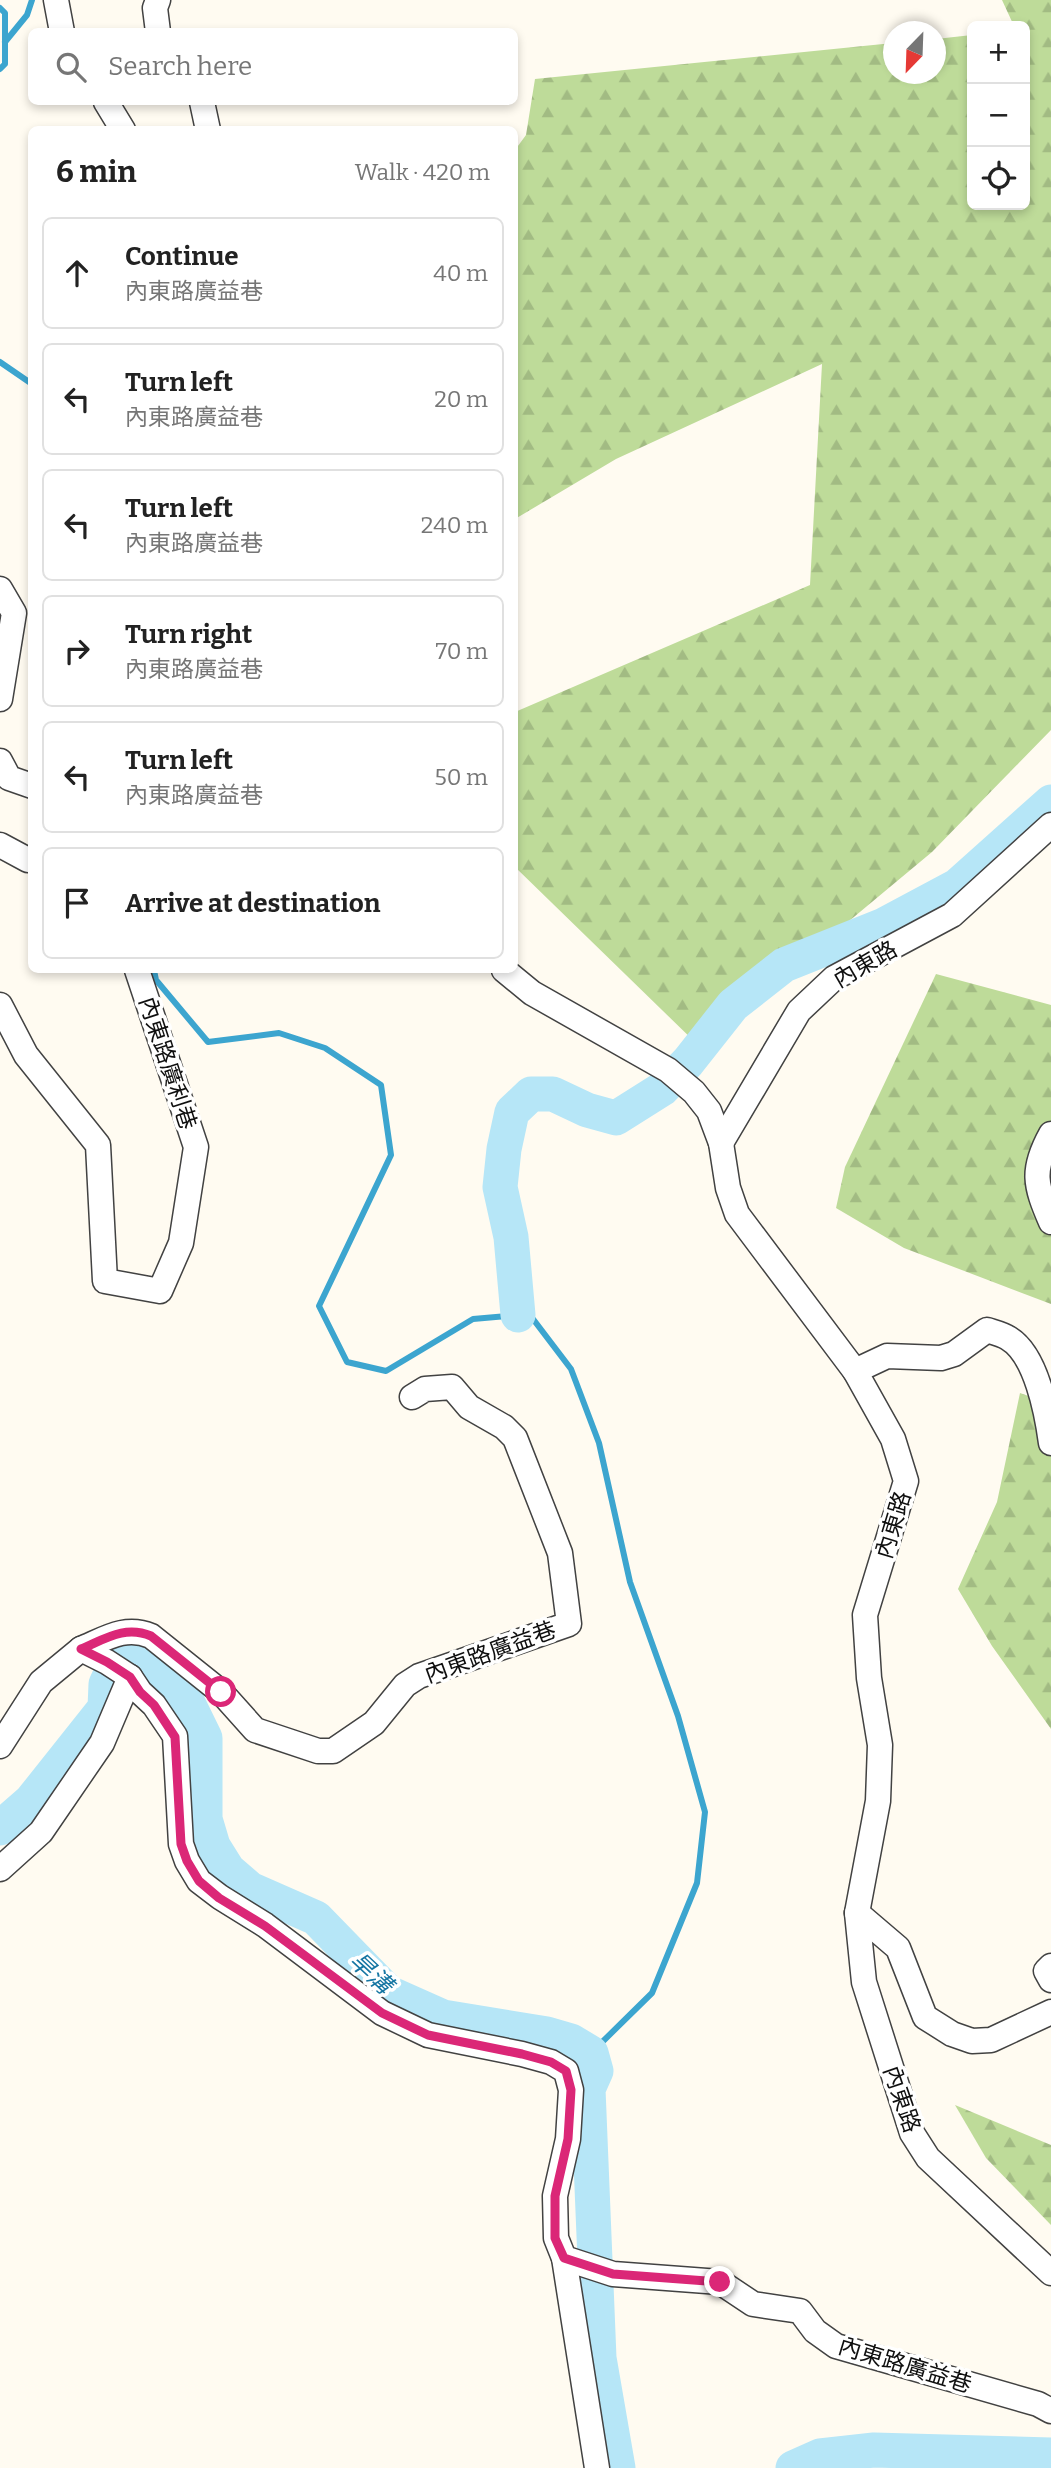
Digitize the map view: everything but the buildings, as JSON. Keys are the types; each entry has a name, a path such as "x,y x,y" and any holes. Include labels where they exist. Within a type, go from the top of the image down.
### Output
{"street":[{"path":"56,0 61,28"},
{"path":"158,0 155,8 158,28"},
{"path":"108,105 121,126"},
{"path":"203,105 207,126"},
{"path":"0,589 14,613 0,699"},
{"path":"0,761 9,778 28,785"},
{"name":"內東路","path":"721,1143 799,1011 834,978 952,915 1051,825"},
{"path":"0,845 28,860"},
{"name":"內東路廣利巷","path":"0,1005 26,1055 98,1145 105,1282 160,1292 181,1243 196,1147 138,973"},
{"name":"內東路","path":"508,973 532,993 677,1077 709,1111 721,1143 728,1188 737,1213 855,1371 893,1439 906,1481 865,1615 869,1678 880,1745 878,1801 857,1913 864,1982 912,2133 928,2158 1051,2273"},
{"path":"1051,1134 1037,1166 1043,1202 1051,1222"},
{"path":"855,1371 887,1356 942,1358 954,1354 987,1330 1009,1338 1027,1359 1046,1408 1051,1443"},
{"name":"內東路廣益巷","path":"0,1746 41,1682 81,1649 125,1630 139,1631 151,1636 221,1692 255,1730 318,1751 333,1751 374,1723 405,1685 419,1675 569,1624 560,1553 515,1438 504,1427 470,1407 452,1387 425,1389 412,1397"},
{"path":"81,1649 130,1677 140,1692 154,1705 175,1737 181,1844 199,1881 219,1898 265,1926 382,2013 428,2035 532,2057 551,2062 566,2071 571,2090 568,2139 555,2196 555,2238 564,2258 597,2468"},
{"path":"0,1869 41,1832 103,1743 130,1677"},
{"path":"857,1913 898,1948 925,2017 952,2034 972,2041 991,2040 1051,2012"},
{"path":"1051,1966 1046,1971 1051,1980"},
{"name":"內東路廣益巷","path":"564,2258 613,2274 720,2282 753,2304 800,2311 815,2331 836,2346 1038,2404 1051,2411"}],"green space":[{"path":"1002,0 1051,0 1051,730 932,852 699,1046 518,870 518,711 810,585 822,364 616,459 518,517 518,146 526,135 535,79 883,44 883,84 946,84 946,38 967,36 967,210 1030,210 1030,21 1012,21"},
{"path":"936,974 1051,1005 1051,1304 904,1248 836,1208 845,1167"},
{"path":"1020,1393 1051,1404 1051,1729 992,1646 958,1589 997,1502"},
{"path":"955,2105 1051,2145 1051,2225 986,2158"}],"waterway":[{"path":"5,42 27,15 32,0"},
{"path":"0,8 5,13 5,64 0,69"},
{"path":"0,362 28,381"},
{"path":"518,1315 511,1237 500,1187 512,1112 531,1094 553,1094 587,1110 616,1118 662,1089 688,1062 733,1005 784,965 884,925 957,886 1051,802"},
{"path":"155,973 156,980 208,1042 279,1033 325,1048 381,1085 391,1155 319,1306 347,1362 386,1371 473,1319 518,1315 533,1319 571,1369 599,1443 630,1582 678,1716 705,1812 697,1883 652,1993 591,2053"},
{"name":"旱溝","path":"0,1828 31,1801 105,1708 106,1684 119,1656 137,1655 153,1664 184,1695 205,1738 205,1819 213,1846 228,1870 250,1889 316,1918 389,1993 443,2017 547,2034 571,2041 591,2053 596,2071 588,2089 599,2358 618,2468"},
{"name":"旱溝","path":"793,2468 820,2456 874,2450 1051,2455"}],"route":[{"path":"221,1692 151,1636 139,1631 125,1630 81,1649 130,1677 140,1692 154,1705 175,1737 181,1844 199,1881 219,1898 265,1926 382,2013 428,2035 522,2054 551,2062 566,2071 571,2090 568,2139 555,2196 555,2238 564,2258 613,2274 720,2282"}]}
